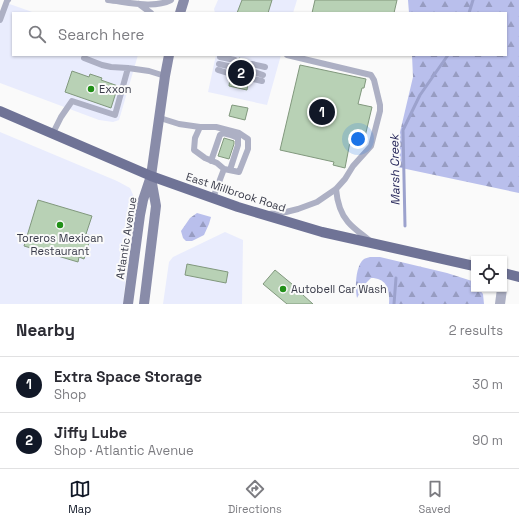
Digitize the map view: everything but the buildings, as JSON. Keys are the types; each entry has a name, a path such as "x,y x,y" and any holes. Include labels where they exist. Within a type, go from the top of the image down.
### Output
{"main road":[{"path":"180,12 184,0"},
{"name":"Atlantic Avenue","path":"128,304 140,215 151,176 165,76 170,56"},
{"name":"East Millbrook Road","path":"0,110 151,176 264,215 322,232 471,265"},
{"name":"Atlantic Avenue","path":"144,304 156,206 151,176"},
{"path":"507,275 519,277"}],"street":[{"path":"500,304 502,292"}],"lane":[{"path":"0,20 8,0"},
{"path":"108,0 139,4 164,3 171,0"},
{"path":"139,4 149,12"},
{"path":"220,56 234,60"},
{"path":"264,215 298,209 316,202 336,189 345,179 353,166 371,146 380,112 380,105 374,80 371,74 292,56"},
{"path":"84,58 111,67 149,71 165,76"},
{"path":"252,64 265,67"},
{"path":"218,67 232,70"},
{"path":"53,133 72,101 115,115 128,68"},
{"path":"251,71 264,74"},
{"path":"249,78 262,81"},
{"path":"160,118 179,124 200,127 216,127 233,131 248,139 248,149 239,172 227,169 205,158 194,150 195,138 200,127"},
{"path":"211,160 220,135 223,133 231,134 238,138 238,145 213,198"},
{"path":"336,189 341,211 347,221 373,243"}],"shaded area":[{"path":"218,0 297,0 293,12 215,12 214,9"},
{"path":"4,2 32,12 12,12 12,56 138,56 119,120 113,122 99,120 0,83 0,12"},
{"path":"216,56 281,56 267,105 208,92"},
{"path":"0,132 117,181 130,188 134,197 123,304 0,304"},
{"path":"225,232 243,240 242,304 163,304 169,262 173,257"}],"green space":[{"path":"408,0 519,0 519,193 392,166 413,77 412,56 507,56 507,12 409,12"},
{"path":"197,213 211,217 209,224 204,235 192,241 186,241 183,238 181,231 190,218"},
{"path":"370,257 380,257 447,273 471,281 471,292 481,292 484,304 389,304 389,294 384,283 381,280 371,278 364,285 357,298 357,272 361,262"}],"waterway":[{"name":"Marsh Creek","path":"469,12 473,0"},
{"name":"Marsh Creek","path":"405,226 403,130 420,95 447,56"},
{"name":"Marsh Creek","path":"394,304 396,278"}],"place":[{"name":"Jiffy Lube","path":"241,73"},
{"name":"Exxon","path":"91,89"},
{"name":"Extra Space Storage","path":"322,112"},
{"name":"Toreros Mexican Restaurant","path":"60,225"},
{"name":"Autobell Car Wash","path":"283,289"}]}
